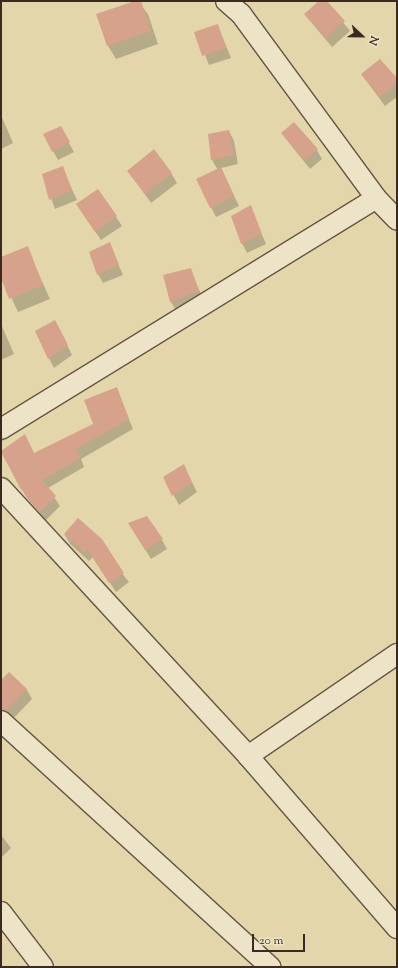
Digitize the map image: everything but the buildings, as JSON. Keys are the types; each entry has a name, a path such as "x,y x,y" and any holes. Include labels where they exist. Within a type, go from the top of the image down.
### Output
{"street":[{"path":"226,1 241,14 376,198 397,220"},
{"path":"1,429 376,198"},
{"path":"1,488 248,756 397,928"},
{"path":"248,756 397,654"},
{"path":"1,721 270,967"},
{"path":"1,912 43,967"}]}
